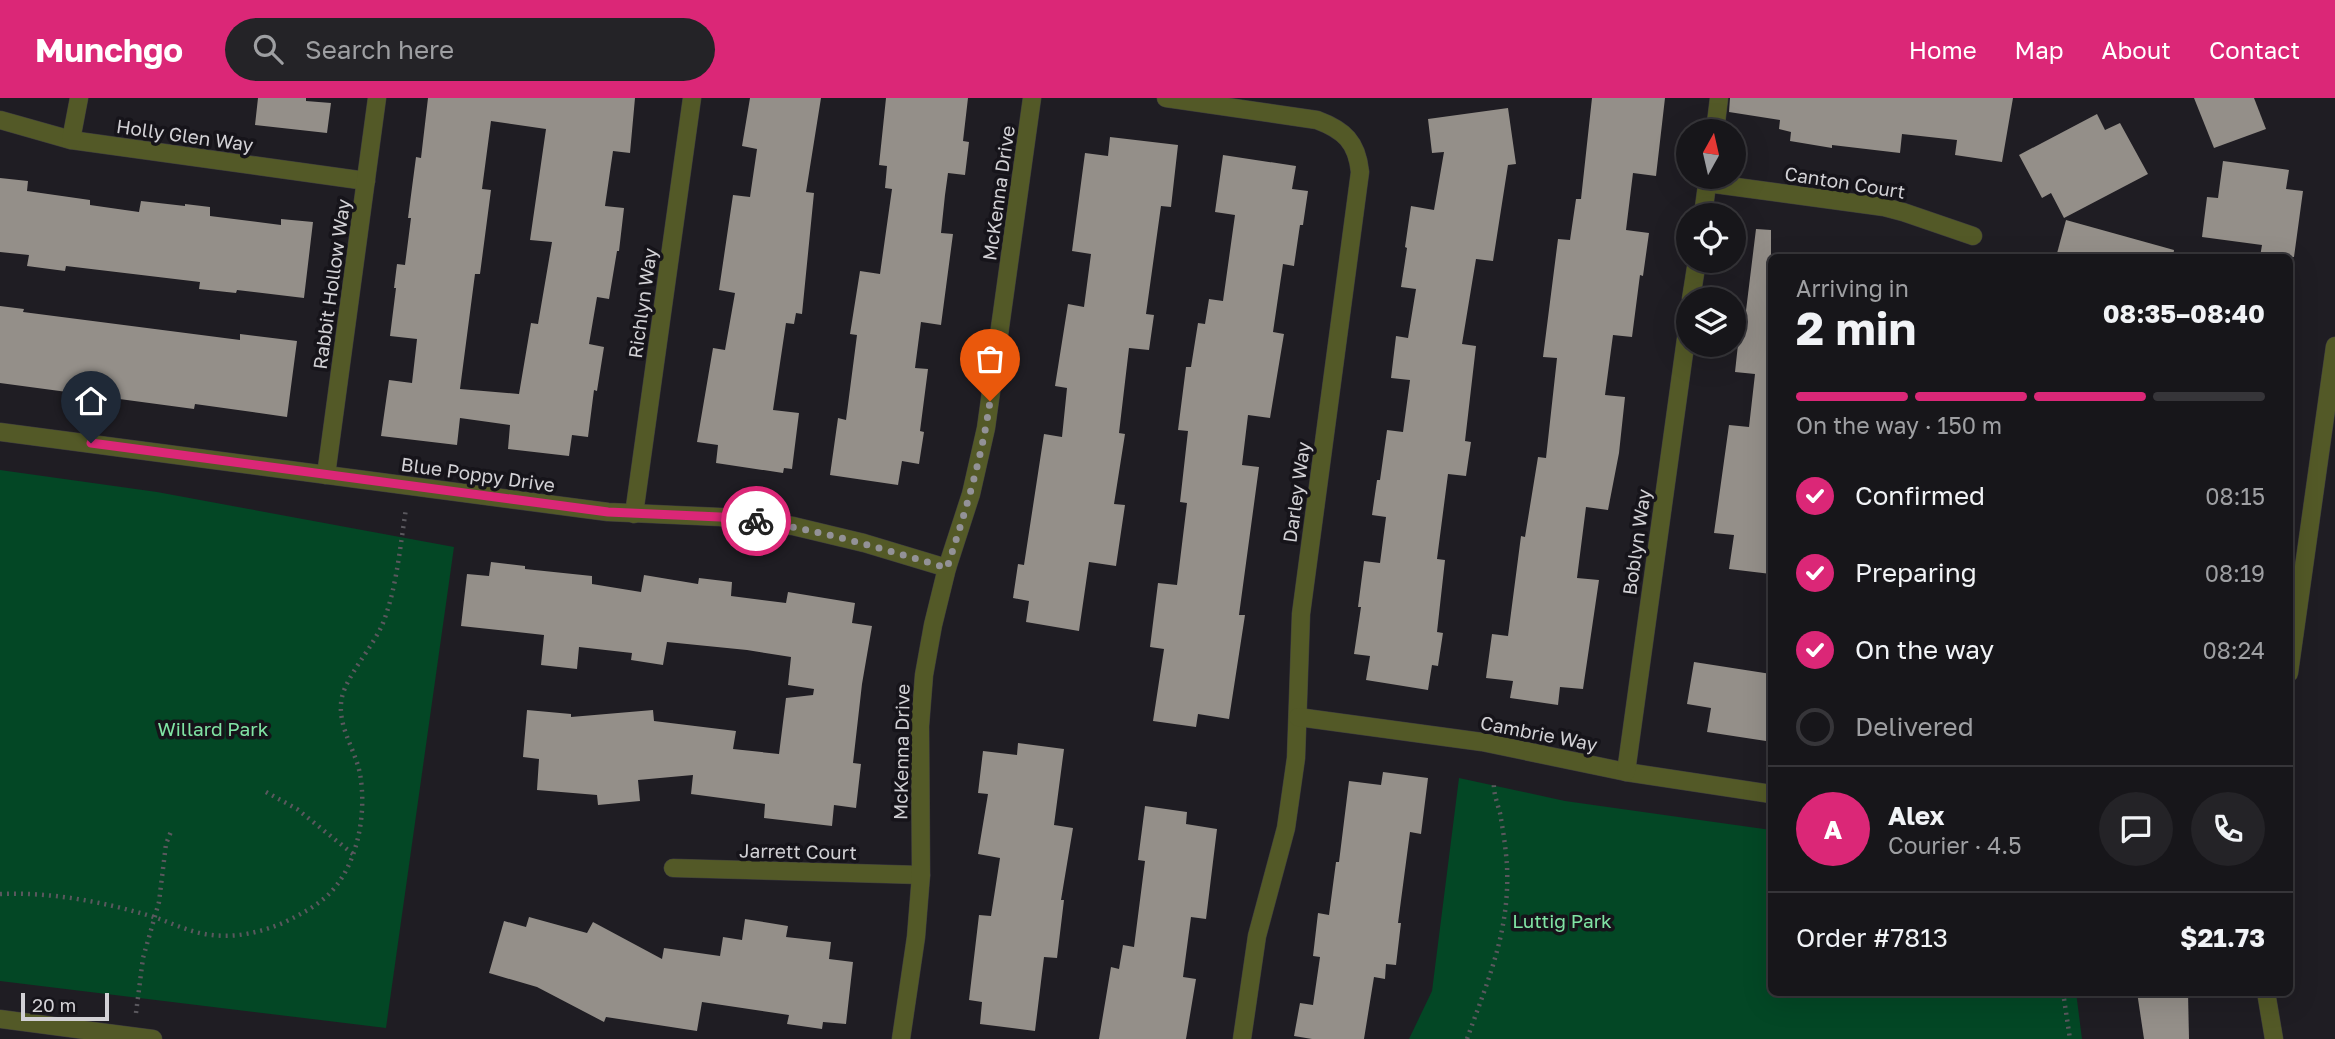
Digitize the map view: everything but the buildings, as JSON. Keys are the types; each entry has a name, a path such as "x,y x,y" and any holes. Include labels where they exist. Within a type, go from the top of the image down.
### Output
{"street":[{"path":"71,140 79,98"},
{"name":"Rabbit Hollow Way","path":"326,475 377,98"},
{"name":"Richlyn Way","path":"634,514 692,98"},
{"name":"McKenna Drive","path":"901,1039 921,875 921,713 924,675 947,568 971,494 986,429 1032,98"},
{"name":"Darley Way","path":"1166,98 1317,120 1331,125 1351,143 1358,156 1360,172 1301,614 1296,758 1286,828 1257,936 1241,1039"},
{"path":"1716,119 1719,98"},
{"name":"Holly Glen Way","path":"0,120 71,140 366,181"},
{"name":"Canton Court","path":"1746,186 1884,207 1973,236"},
{"path":"2293,645 2335,346"},
{"name":"Boblyn Way","path":"1626,772 1683,357"},
{"name":"Blue Poppy Drive","path":"0,432 634,514 720,517 793,526 864,543 947,568"},
{"name":"Cambrie Way","path":"1298,717 1482,742 1626,772 1768,794"},
{"name":"Jarrett Court","path":"673,868 921,875"},
{"path":"2267,996 2274,1039"},
{"path":"0,1019 153,1039"}],"path":[{"path":"0,894 101,903 154,917 191,932 214,935 257,932 289,920 315,906 331,892 353,854 360,835 362,793 359,773 342,721 342,698 375,639 386,612 410,486"},
{"path":"1466,1039 1502,939 1506,907 1507,861 1494,781"},
{"path":"266,792 297,809 353,854"},
{"path":"134,1037 143,958 161,889 166,844 172,830"},
{"path":"2064,996 2070,1039"}],"green space":[{"name":"Willard Park","path":"0,470 157,492 454,547 386,1028 0,981"},
{"name":"Luttig Park","path":"1459,778 1565,801 1768,830 1768,996 2077,996 2082,1039 1409,1039 1432,991"}],"way so far":[{"path":"756,521 793,526 864,543 947,568 971,494 990,401"}],"route":[{"path":"91,443 608,512 756,521"}]}
